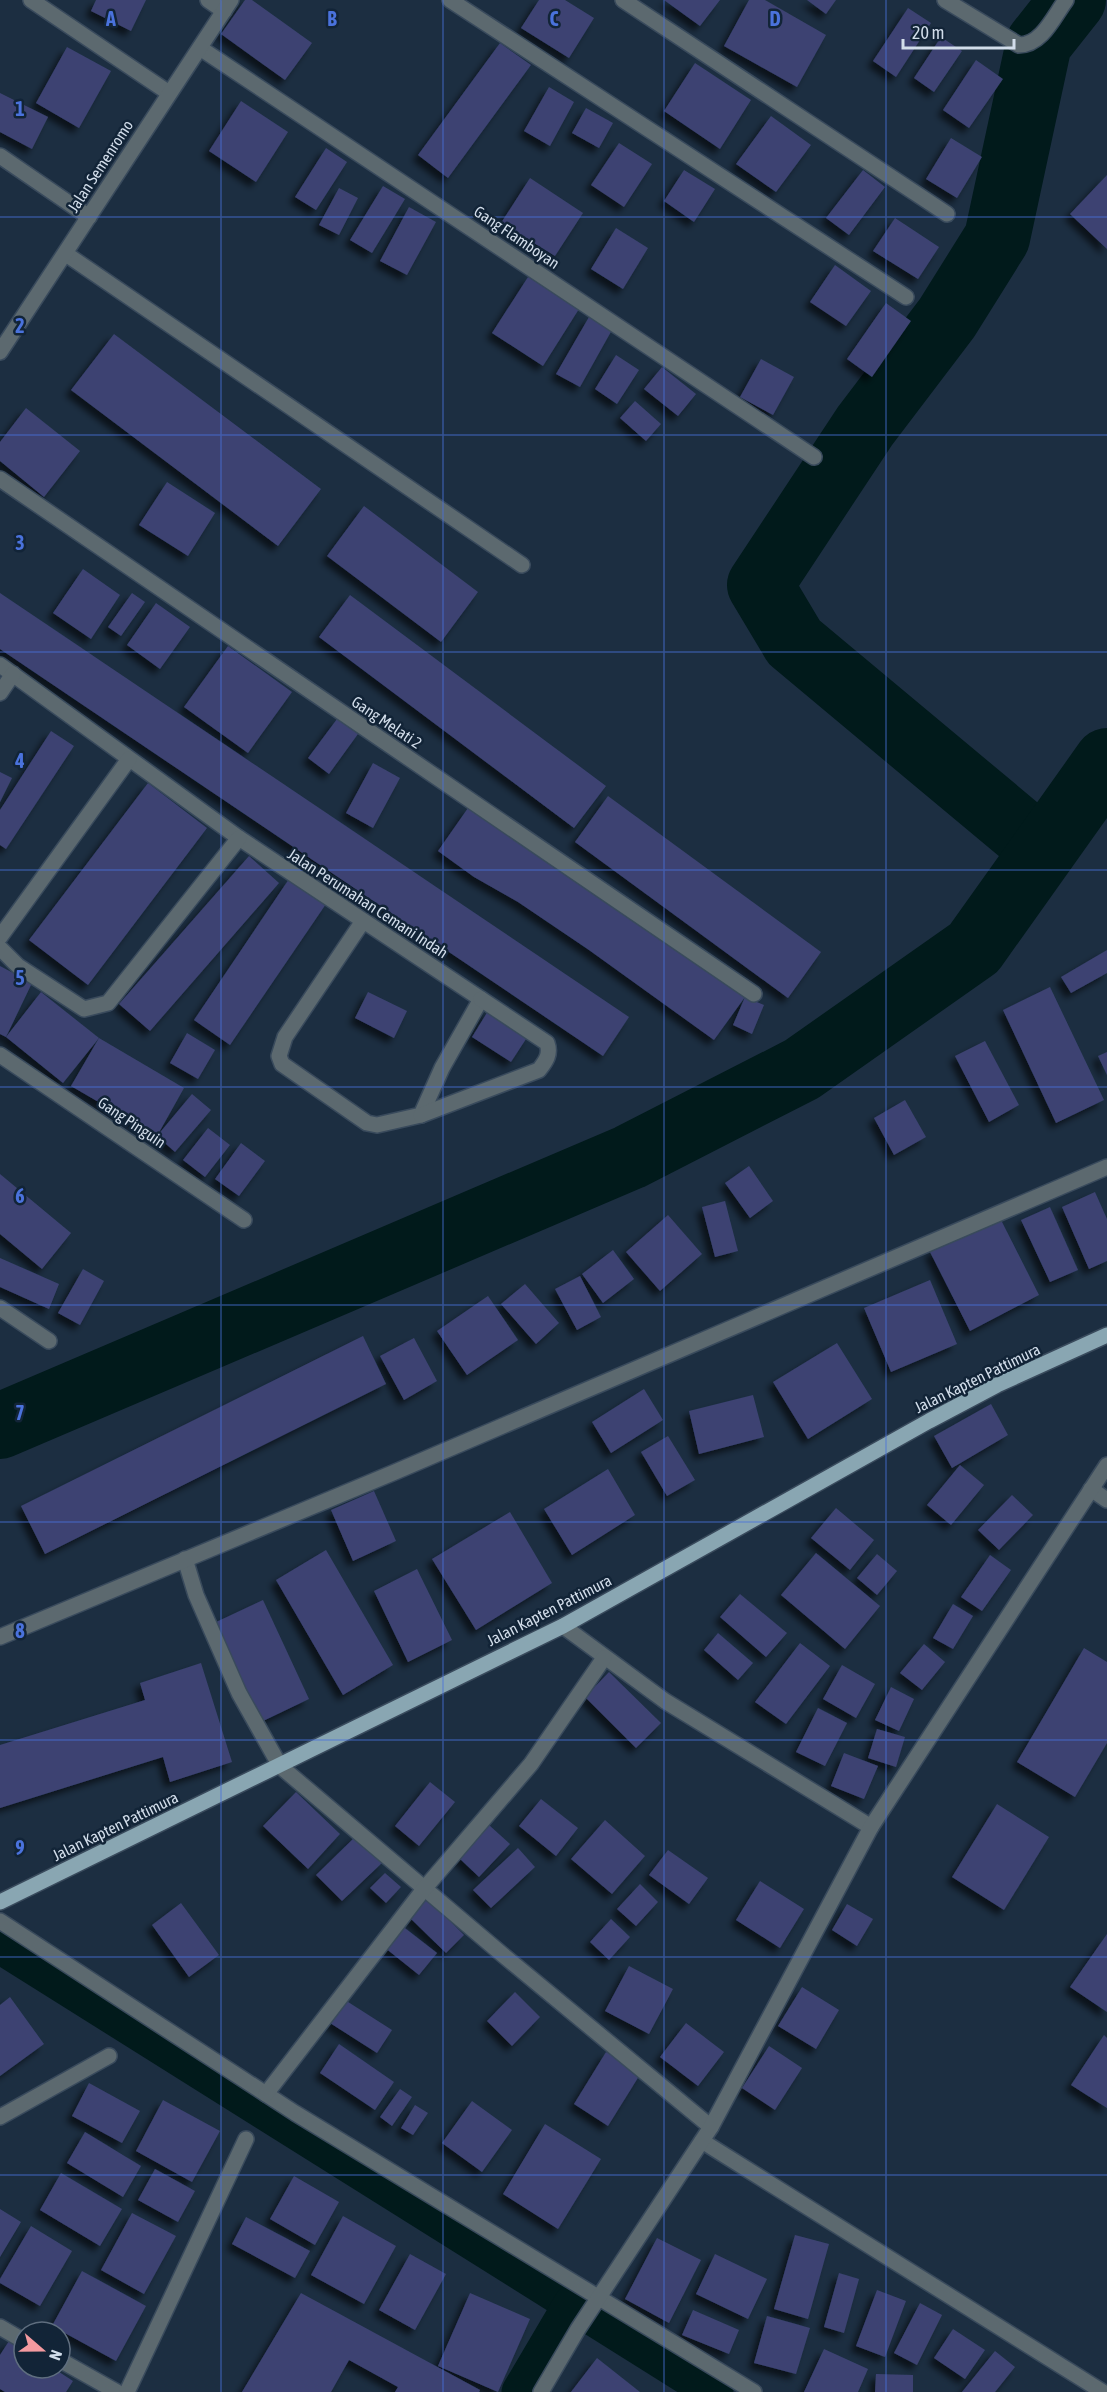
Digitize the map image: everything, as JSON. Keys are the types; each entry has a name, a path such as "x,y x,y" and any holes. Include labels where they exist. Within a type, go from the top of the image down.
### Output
{"main road":[{"name":"Jalan Kapten Pattimura","path":"0,1902 563,1626 820,1481 997,1385 1107,1335"}],"street":[{"path":"31,0 169,93"},
{"path":"208,0 228,5"},
{"path":"450,0 906,297"},
{"path":"623,0 947,214"},
{"path":"945,0 1019,45 1032,42 1040,36 1066,0"},
{"name":"Jalan Semenromo","path":"0,352 228,5"},
{"name":"Gang Flamboyan","path":"200,48 814,457"},
{"path":"0,156 89,217"},
{"path":"66,254 522,565"},
{"name":"Gang Melati 2","path":"0,479 754,994"},
{"name":"Jalan Perumahan Cemani Indah","path":"0,665 239,838 547,1043 549,1049 547,1059 539,1070 422,1115"},
{"path":"0,693 13,675"},
{"path":"0,937 129,759"},
{"path":"0,948 18,966 84,1009 104,1005 108,1003 239,838"},
{"path":"363,921 285,1037 279,1056 282,1064 367,1124 377,1125 422,1115 442,1068 481,999"},
{"name":"Gang Pinguin","path":"0,1054 244,1220"},
{"path":"0,1637 395,1472 1107,1167"},
{"path":"0,1308 49,1341"},
{"path":"541,2392 595,2302 711,2127 871,1827 1107,1465"},
{"path":"1091,1489 1107,1500"},
{"path":"184,1559 196,1595 239,1692 280,1766 424,1889 711,2127"},
{"path":"563,1626 665,1701 871,1827"},
{"path":"266,2094 424,1889 531,1764 604,1658"},
{"path":"0,1921 266,2094 595,2302 754,2392"},
{"path":"0,2117 109,2056"},
{"path":"127,2392 246,2139"},
{"path":"702,2141 1103,2392"},
{"path":"72,2367 117,2392"}],"building":[{"path":"96,0 146,0 131,31 91,11"},
{"path":"245,0 252,0 312,43 285,80 221,34"},
{"path":"539,0 565,0 594,18 569,58 521,28"},
{"path":"664,0 720,0 700,26"},
{"path":"749,0 765,0 826,35 797,87 724,46"},
{"path":"807,0 836,0 826,14"},
{"path":"908,8 931,23 896,77 873,61"},
{"path":"941,37 962,51 934,92 914,78"},
{"path":"500,43 531,65 448,178 418,155"},
{"path":"67,47 111,71 79,128 36,103"},
{"path":"976,60 1003,79 969,128 943,110"},
{"path":"695,63 751,100 720,149 664,111"},
{"path":"549,87 574,102 550,146 524,131"},
{"path":"0,93 48,117 32,149 0,132"},
{"path":"241,101 288,132 256,182 209,151"},
{"path":"586,108 613,123 599,148 572,133"},
{"path":"771,116 811,145 776,192 736,164"},
{"path":"951,138 982,157 957,198 926,179"},
{"path":"619,143 652,164 624,207 591,185"},
{"path":"326,148 347,162 316,210 295,197"},
{"path":"684,170 715,189 694,222 664,201"},
{"path":"863,170 885,187 849,235 826,218"},
{"path":"1107,175 1107,249 1070,214"},
{"path":"530,178 583,213 555,256 501,223"},
{"path":"383,186 405,199 372,253 350,240"},
{"path":"339,188 358,198 339,235 319,225"},
{"path":"409,207 436,222 407,275 380,261"},
{"path":"895,218 939,247 918,279 873,251"},
{"path":"616,228 648,248 623,289 591,269"},
{"path":"835,265 871,291 846,326 810,302"},
{"path":"528,277 579,309 543,366 492,333"},
{"path":"886,303 911,321 872,377 847,359"},
{"path":"589,317 612,330 580,387 556,374"},
{"path":"114,334 321,489 278,546 71,390"},
{"path":"616,355 639,370 617,404 595,389"},
{"path":"761,359 794,377 773,415 740,397"},
{"path":"662,367 696,394 678,416 644,389"},
{"path":"635,401 661,424 646,441 620,418"},
{"path":"26,408 80,451 44,497 0,461 0,442"},
{"path":"167,482 215,513 188,556 139,525"},
{"path":"364,506 478,592 441,642 327,556"},
{"path":"83,569 120,595 91,639 53,613"},
{"path":"0,593 629,1017 603,1056 0,649"},
{"path":"132,593 145,602 121,636 108,627"},
{"path":"350,595 606,786 574,828 319,637"},
{"path":"156,603 190,627 160,669 127,645"},
{"path":"228,646 292,692 248,753 184,707"},
{"path":"337,719 358,734 329,774 308,758"},
{"path":"51,731 74,746 6,849 0,845 0,810"},
{"path":"373,763 400,778 373,828 346,813"},
{"path":"0,772 12,778 0,802"},
{"path":"148,783 207,828 88,985 29,940"},
{"path":"608,796 821,952 788,998 575,842"},
{"path":"468,808 620,908 745,997 714,1040 589,950 518,902 474,877 438,851"},
{"path":"249,856 279,883 150,1031 119,1004"},
{"path":"289,879 326,904 230,1045 194,1020"},
{"path":"1107,950 1107,973 1071,993 1061,977"},
{"path":"0,966 32,983 6,1037 0,1034"},
{"path":"1050,987 1104,1100 1056,1123 1003,1010"},
{"path":"41,992 99,1038 63,1083 6,1037"},
{"path":"368,992 407,1011 394,1038 355,1018"},
{"path":"745,997 764,1005 752,1034 733,1025"},
{"path":"488,1011 528,1036 511,1062 472,1037"},
{"path":"187,1033 215,1050 198,1079 170,1063"},
{"path":"99,1038 184,1088 157,1136 71,1086"},
{"path":"985,1041 1019,1105 989,1122 955,1056"},
{"path":"1107,1052 1107,1075 1098,1056"},
{"path":"192,1094 211,1110 175,1152 157,1136"},
{"path":"905,1100 926,1137 894,1155 874,1118"},
{"path":"208,1128 230,1145 205,1177 183,1160"},
{"path":"241,1143 265,1161 239,1196 215,1179"},
{"path":"749,1166 773,1201 750,1218 725,1183"},
{"path":"0,1174 71,1233 42,1269 0,1234"},
{"path":"1095,1192 1107,1219 1107,1261 1089,1269 1062,1207"},
{"path":"725,1201 738,1251 715,1257 702,1207"},
{"path":"1050,1207 1078,1270 1050,1282 1021,1220"},
{"path":"668,1215 702,1254 660,1291 626,1252"},
{"path":"999,1216 1039,1295 970,1331 930,1252"},
{"path":"613,1250 634,1279 603,1303 582,1274"},
{"path":"0,1258 59,1284 49,1309 0,1287"},
{"path":"83,1269 104,1281 80,1325 58,1313"},
{"path":"580,1276 601,1317 577,1330 555,1289"},
{"path":"930,1280 957,1344 891,1372 864,1308"},
{"path":"525,1284 559,1323 536,1344 501,1304"},
{"path":"488,1296 518,1340 467,1375 437,1331"},
{"path":"363,1336 386,1384 45,1554 21,1506"},
{"path":"414,1338 437,1381 404,1400 380,1356"},
{"path":"837,1343 872,1399 808,1439 773,1382"},
{"path":"644,1389 663,1420 611,1453 592,1422"},
{"path":"753,1395 764,1437 699,1454 689,1411"},
{"path":"991,1404 1008,1435 952,1468 934,1436"},
{"path":"668,1436 695,1480 667,1496 641,1452"},
{"path":"960,1465 984,1485 951,1525 927,1505"},
{"path":"608,1469 635,1515 572,1555 544,1509"},
{"path":"374,1491 396,1541 353,1561 331,1510"},
{"path":"1012,1495 1033,1515 999,1550 978,1530"},
{"path":"836,1508 874,1540 850,1570 811,1538"},
{"path":"510,1512 552,1583 476,1630 432,1559"},
{"path":"326,1550 393,1665 343,1695 276,1580"},
{"path":"816,1553 880,1606 845,1649 781,1595"},
{"path":"877,1554 897,1571 877,1595 857,1578"},
{"path":"990,1555 1011,1570 982,1611 961,1597"},
{"path":"417,1569 452,1640 408,1662 374,1591"},
{"path":"740,1594 787,1633 766,1657 720,1617"},
{"path":"263,1600 309,1699 261,1722 214,1623"},
{"path":"953,1604 973,1616 953,1649 933,1638"},
{"path":"718,1633 753,1663 738,1680 704,1650"},
{"path":"800,1643 830,1666 786,1724 755,1702"},
{"path":"924,1644 945,1662 922,1690 900,1673"},
{"path":"1084,1648 1107,1662 1107,1743 1075,1797 1017,1762"},
{"path":"201,1663 232,1762 170,1782 163,1757 0,1808 0,1745 145,1700 140,1683"},
{"path":"842,1665 875,1684 856,1718 823,1699"},
{"path":"609,1672 661,1723 636,1748 585,1697"},
{"path":"891,1687 914,1699 899,1731 875,1720"},
{"path":"818,1708 847,1723 825,1766 796,1752"},
{"path":"877,1729 905,1737 896,1767 868,1758"},
{"path":"844,1753 878,1766 864,1799 831,1786"},
{"path":"430,1782 455,1802 419,1846 395,1826"},
{"path":"296,1792 340,1834 308,1869 263,1826"},
{"path":"541,1799 578,1828 556,1856 519,1826"},
{"path":"997,1804 1049,1837 1004,1910 952,1877"},
{"path":"605,1820 645,1856 612,1894 571,1859"},
{"path":"489,1825 510,1844 479,1877 458,1857"},
{"path":"357,1835 383,1862 342,1901 316,1875"},
{"path":"518,1848 535,1867 491,1908 473,1890"},
{"path":"668,1850 708,1878 689,1904 649,1875"},
{"path":"385,1873 401,1887 386,1903 370,1888"},
{"path":"760,1881 804,1909 780,1948 736,1920"},
{"path":"640,1884 658,1902 636,1926 617,1909"},
{"path":"427,1898 464,1935 446,1953 409,1917"},
{"path":"181,1903 219,1955 189,1977 152,1925"},
{"path":"847,1904 873,1919 857,1946 832,1930"},
{"path":"611,1919 630,1937 609,1960 590,1942"},
{"path":"401,1925 437,1953 419,1975 384,1947"},
{"path":"1107,1934 1107,2012 1070,1987"},
{"path":"629,1966 673,1989 649,2034 605,2011"},
{"path":"802,1987 839,2010 816,2049 778,2026"},
{"path":"515,1992 540,2017 512,2046 487,2021"},
{"path":"10,1997 44,2044 0,2076 0,2005"},
{"path":"345,2000 392,2030 377,2053 330,2023"},
{"path":"686,2023 724,2052 698,2086 660,2057"},
{"path":"1104,2035 1107,2038 1107,2108 1071,2085"},
{"path":"339,2044 394,2082 375,2110 320,2073"},
{"path":"769,2046 802,2068 775,2110 742,2088"},
{"path":"606,2052 641,2073 608,2126 574,2104"},
{"path":"89,2083 140,2111 122,2143 72,2116"},
{"path":"400,2089 412,2097 392,2126 380,2117"},
{"path":"163,2100 220,2131 192,2182 136,2151"},
{"path":"472,2101 512,2130 482,2172 442,2143"},
{"path":"415,2105 428,2113 413,2135 401,2128"},
{"path":"545,2124 601,2159 558,2229 503,2194"},
{"path":"85,2132 141,2166 123,2197 67,2163"},
{"path":"155,2169 195,2191 178,2222 138,2200"},
{"path":"61,2173 122,2209 100,2246 40,2210"},
{"path":"294,2176 339,2202 315,2245 270,2219"},
{"path":"0,2209 21,2222 0,2257"},
{"path":"132,2213 176,2236 144,2294 101,2270"},
{"path":"343,2216 396,2246 364,2304 311,2275"},
{"path":"246,2217 310,2251 295,2278 232,2244"},
{"path":"31,2226 72,2251 40,2306 0,2283 0,2279"},
{"path":"795,2235 829,2244 808,2319 774,2309"},
{"path":"657,2238 701,2260 669,2323 625,2299"},
{"path":"410,2254 446,2274 415,2330 379,2310"},
{"path":"715,2254 767,2279 748,2319 696,2294"},
{"path":"82,2271 146,2306 116,2361 72,2337 72,2320 55,2320"},
{"path":"839,2273 859,2279 844,2333 824,2327"},
{"path":"877,2290 906,2301 885,2357 856,2346"},
{"path":"301,2293 480,2390 479,2392 395,2392 398,2387 349,2360 331,2392 242,2392"},
{"path":"470,2293 530,2319 498,2392 438,2366"},
{"path":"920,2303 942,2315 917,2365 894,2353"},
{"path":"693,2310 739,2330 729,2354 682,2335"},
{"path":"767,2316 810,2328 796,2374 754,2363"},
{"path":"953,2329 985,2350 965,2379 934,2358"},
{"path":"9,2341 12,2343 12,2380 73,2381 66,2392 5,2392 0,2389 0,2355"},
{"path":"824,2349 868,2369 858,2392 804,2392"},
{"path":"995,2351 1015,2367 995,2392 962,2392"},
{"path":"597,2358 640,2392 571,2392"},
{"path":"876,2374 913,2375 913,2392 875,2392"}],"waterway":[{"path":"1043,850 794,642 760,585 865,426 947,318 997,238 1039,43 1073,0"},
{"path":"0,1426 630,1157 802,1069 974,948 1107,761"},
{"path":"0,1944 714,2392"},
{"path":"521,2392 573,2304"}]}
